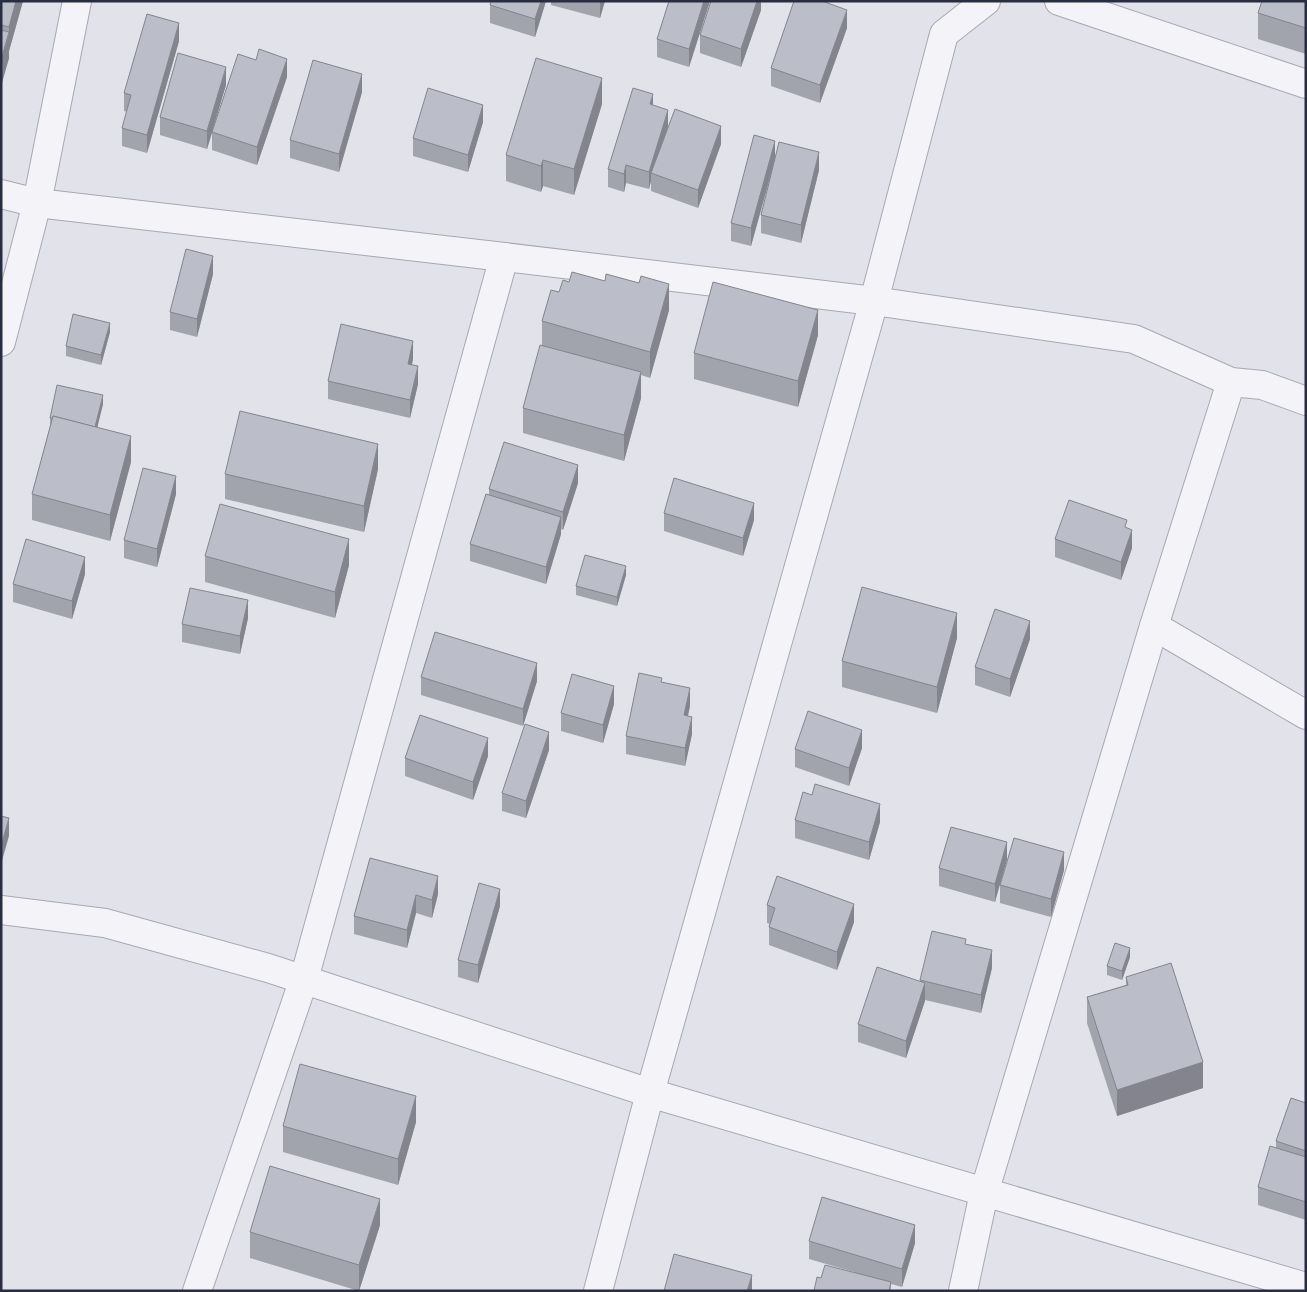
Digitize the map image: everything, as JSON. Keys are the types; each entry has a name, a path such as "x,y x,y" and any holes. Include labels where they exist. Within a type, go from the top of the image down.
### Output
{"street":[{"path":"1,342 37,203 78,1"},
{"path":"598,1291 650,1093 874,301 944,34 986,1"},
{"path":"1059,1 1306,84"},
{"path":"1,194 37,203 504,256 874,301 1134,339 1231,382 1262,385 1306,401"},
{"path":"196,1291 304,979 504,256"},
{"path":"963,1291 984,1193 1154,626 1231,382"},
{"path":"1154,626 1306,715"},
{"path":"1,910 105,923 268,968 650,1093 1306,1287"}],"building":[{"path":"1,1 16,1 9,27 1,25"},
{"path":"491,1 541,1 535,19 490,5"},
{"path":"669,1 704,1 689,49 657,39"},
{"path":"711,1 757,1 741,49 700,35"},
{"path":"794,1 822,1 847,10 820,85 771,68"},
{"path":"1262,1 1306,1 1306,28 1258,13"},
{"path":"147,14 179,23 147,135 122,128 131,95 124,93"},
{"path":"1,30 9,32 1,60"},
{"path":"259,49 287,59 257,147 212,132 238,54 256,60"},
{"path":"178,53 226,67 207,131 160,117"},
{"path":"536,58 602,78 574,169 543,160 541,166 506,155"},
{"path":"313,60 362,74 339,154 290,140"},
{"path":"428,88 483,105 468,155 413,138"},
{"path":"633,88 653,94 650,104 668,110 649,172 626,165 624,174 608,169"},
{"path":"675,109 721,126 698,190 651,173"},
{"path":"754,135 775,141 751,228 731,223"},
{"path":"779,142 819,152 801,225 761,215"},
{"path":"186,249 213,256 197,319 170,312"},
{"path":"572,272 605,281 606,274 639,283 641,276 669,284 650,352 542,321 551,290 559,292 563,280 569,282"},
{"path":"713,282 818,310 798,381 694,353"},
{"path":"73,314 110,323 101,355 66,346"},
{"path":"341,324 413,341 408,364 418,366 410,400 328,381"},
{"path":"540,345 641,372 624,435 523,408"},
{"path":"57,385 103,395 95,427 53,416 53,418 50,418"},
{"path":"240,411 378,444 364,506 225,474"},
{"path":"53,416 131,436 110,515 32,494"},
{"path":"504,442 578,465 563,512 489,489"},
{"path":"143,468 176,476 157,549 124,540"},
{"path":"674,478 754,503 743,538 664,513"},
{"path":"486,494 561,517 546,567 470,544"},
{"path":"1069,500 1127,520 1125,527 1132,530 1121,562 1055,539"},
{"path":"220,504 349,539 335,592 205,556"},
{"path":"26,539 85,557 72,601 13,584"},
{"path":"585,555 626,566 617,597 576,586"},
{"path":"862,587 957,613 937,687 842,661"},
{"path":"190,588 248,600 240,636 182,624"},
{"path":"995,609 1030,621 1010,679 975,667"},
{"path":"435,632 537,663 523,709 421,677"},
{"path":"639,673 662,678 661,682 690,688 684,715 692,717 685,748 626,736"},
{"path":"572,674 614,686 603,725 561,713"},
{"path":"808,711 862,730 849,768 795,749"},
{"path":"420,715 488,738 473,782 405,758"},
{"path":"525,724 549,732 526,801 502,793"},
{"path":"815,784 880,804 869,842 795,820 803,792 812,795"},
{"path":"1,816 9,818 1,846"},
{"path":"951,827 1007,842 995,884 939,868"},
{"path":"1014,838 1064,852 1051,899 1000,885"},
{"path":"370,858 438,876 432,900 416,895 407,930 354,916"},
{"path":"777,876 854,904 837,952 769,927 775,908 767,905"},
{"path":"479,883 500,889 478,965 458,960"},
{"path":"932,931 966,939 965,944 992,950 981,995 920,980"},
{"path":"1115,943 1130,948 1122,971 1107,966"},
{"path":"1171,963 1203,1062 1117,1090 1087,997 1128,985 1126,977"},
{"path":"877,967 925,983 906,1041 858,1024"},
{"path":"300,1064 416,1096 398,1159 283,1126"},
{"path":"1291,1098 1306,1103 1306,1151 1276,1141"},
{"path":"1270,1146 1306,1157 1306,1202 1258,1187"},
{"path":"270,1166 380,1199 359,1265 250,1232"},
{"path":"822,1197 915,1225 902,1269 809,1241"},
{"path":"674,1254 752,1275 747,1291 664,1291"},
{"path":"825,1265 891,1282 889,1291 814,1291 817,1277 821,1278"}]}
